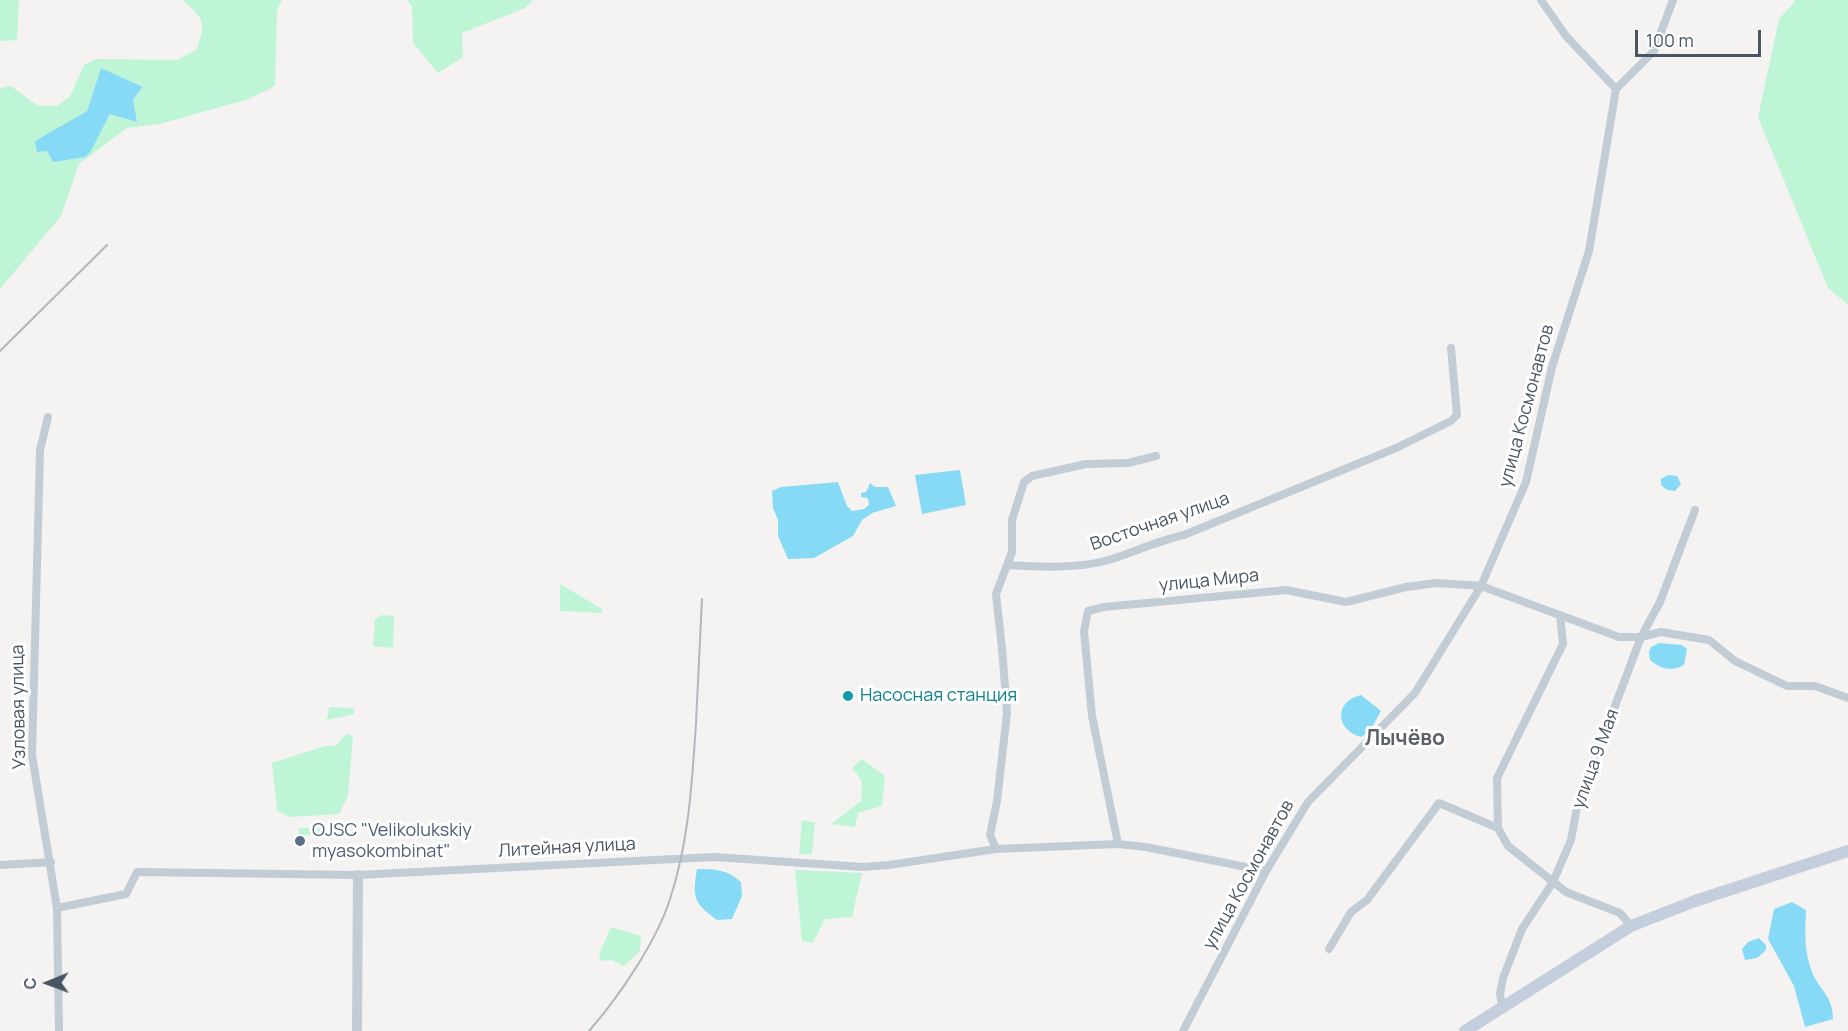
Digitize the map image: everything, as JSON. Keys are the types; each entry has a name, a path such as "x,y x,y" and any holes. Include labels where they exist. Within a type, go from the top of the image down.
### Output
{"main road":[{"path":"1465,1031 1631,926 1695,900 1848,851"}],"street":[{"path":"1541,0 1566,36 1616,89 1654,51 1673,0"},
{"name":"улица Космонавтов","path":"1183,1031 1266,871 1308,802 1415,693 1480,586 1526,482 1552,367 1589,251 1616,89"},
{"name":"Восточная улица","path":"1007,565 1078,565 1107,560 1161,540 1194,531 1396,448 1451,421 1457,415 1451,348"},
{"name":"Узловая улица","path":"48,417 40,450 32,755 57,908 59,1031"},
{"path":"996,849 990,835 997,801 1007,713 996,594 1012,552 1012,520 1026,479 1086,464 1128,463 1156,456"},
{"name":"улица 9 Мая","path":"1502,1006 1500,994 1503,978 1522,929 1553,882 1571,840 1577,807 1641,637 1660,602 1695,510"},
{"name":"улица Мира","path":"1118,844 1092,716 1084,631 1088,611 1104,607 1286,590 1346,602 1406,587 1437,583 1480,586 1619,637 1641,637 1661,632 1708,640 1734,661 1787,686 1815,686 1848,698"},
{"path":"1560,615 1563,644 1497,778 1498,828 1508,846 1566,892 1620,913 1631,926"},
{"path":"1329,949 1351,912 1367,900 1439,803 1498,828"},
{"name":"Литейная улица","path":"57,908 126,894 136,872 358,875 714,857 863,867 889,866 996,849 1118,844 1146,847 1266,871"},
{"path":"0,865 51,862"},
{"path":"357,1031 358,875"}],"green space":[{"path":"0,0 19,0 17,40 0,41"},
{"path":"182,0 282,0 277,11 275,86 249,99 160,124 127,128 79,164 61,216 0,289 0,88 11,86 38,106 57,106 70,96 84,65 97,59 177,60 196,50 202,33 199,17","holes":["101,68 143,88 133,100 110,114 91,151 53,162 47,151 35,141 87,111"]},
{"path":"407,0 533,0 525,8 462,33 463,57 438,73 413,43 412,6"},
{"path":"1796,0 1848,0 1848,305 1828,288 1758,117 1779,19"},
{"path":"560,584 602,609 602,613 560,611"},
{"path":"382,615 394,616 393,648 373,646 375,619"},
{"path":"329,707 354,708 354,714 327,720"},
{"path":"346,734 353,736 348,796 339,814 289,817 277,811 272,763 325,746 336,746"},
{"path":"862,759 885,776 882,806 858,813 855,827 831,824 861,801 862,781 852,768"},
{"path":"802,820 815,823 812,854 799,854"},
{"path":"299,828 338,828 338,835 299,835"},
{"path":"795,870 862,873 852,917 825,919 813,943 802,941"},
{"path":"611,927 641,936 640,951 624,966 612,960 601,961 599,955"}],"water":[{"path":"101,68 143,87 133,100 137,122 110,114 91,151 85,157 53,162 47,151 37,152 35,141 87,111"},
{"path":"960,470 966,505 922,514 915,475"},
{"path":"1668,475 1677,476 1681,484 1675,491 1667,490 1661,485 1661,479"},
{"path":"838,482 847,506 852,511 864,509 869,505 868,498 861,497 861,493 866,492 870,483 875,487 888,487 896,506 872,513 862,520 853,536 814,558 788,559 778,536 778,520 773,508 772,491 781,487"},
{"path":"1659,643 1682,645 1687,649 1684,665 1666,668 1650,660 1651,647"},
{"path":"1361,695 1381,711 1370,731 1361,737 1346,728 1341,716 1346,703"},
{"path":"697,869 721,871 741,882 742,896 732,919 717,920 699,904 695,893"},
{"path":"1792,902 1806,910 1809,964 1815,979 1831,1005 1833,1019 1805,1027 1794,986 1768,939 1774,909"},
{"path":"1759,938 1766,945 1766,950 1757,958 1745,960 1742,949 1748,942"}],"railway":[{"path":"0,351 107,245"},
{"path":"589,1031 624,986 656,933 670,899 682,856 691,790 702,599"}],"place":[{"name":"Насосная станция","path":"848,696"},
{"name":"OJSC \"Velikolukskiy myasokombinat\"","path":"300,841"}],"district":[{"name":"Лычёво","path":"1405,739"}]}
